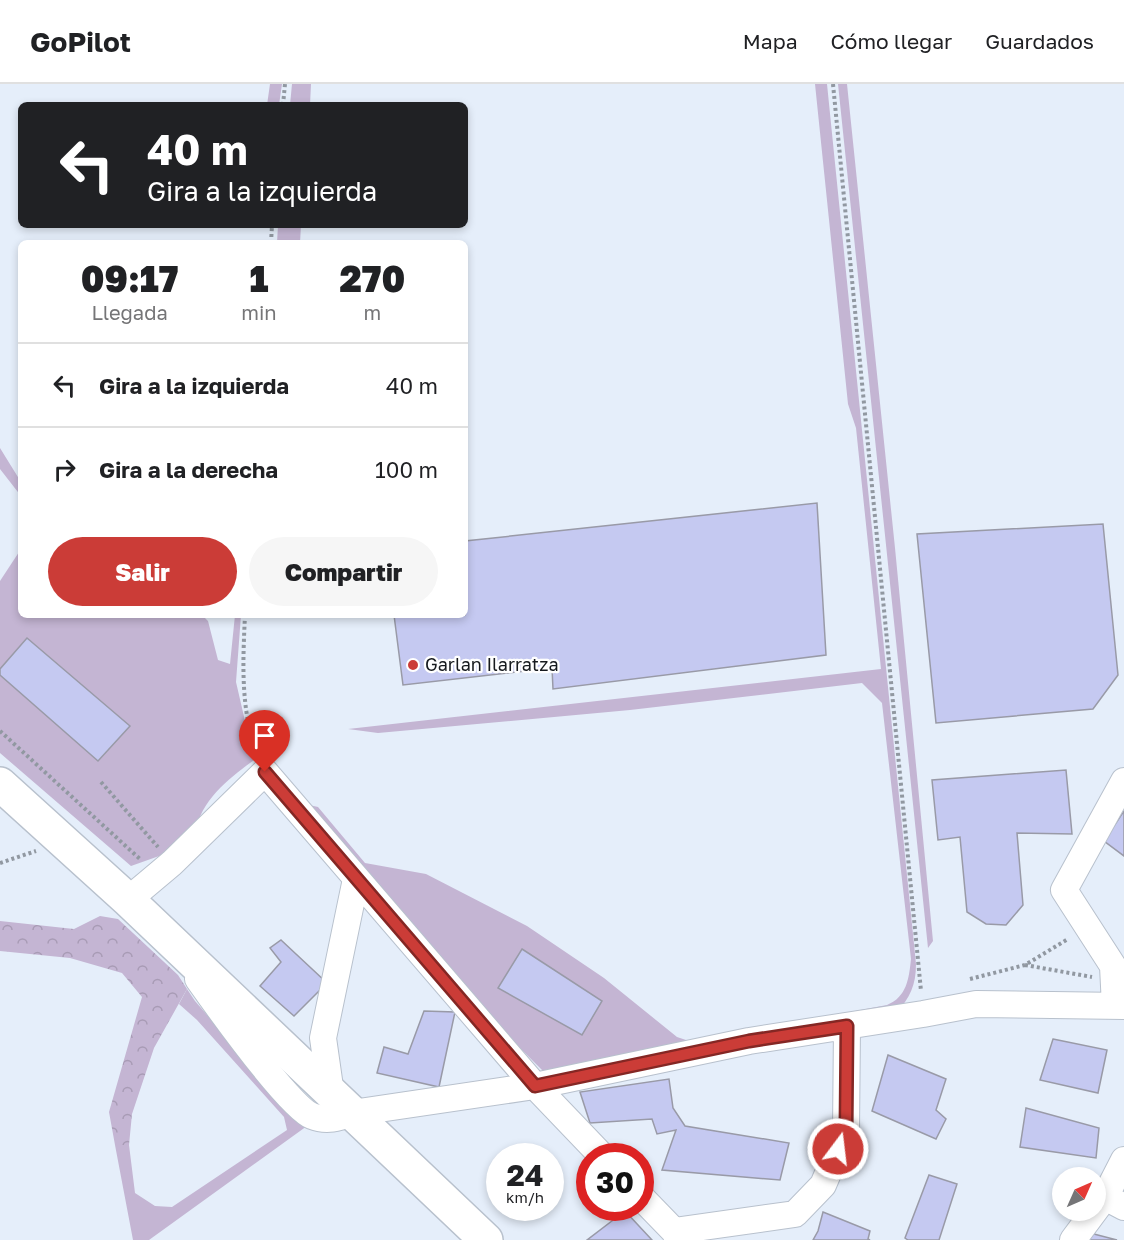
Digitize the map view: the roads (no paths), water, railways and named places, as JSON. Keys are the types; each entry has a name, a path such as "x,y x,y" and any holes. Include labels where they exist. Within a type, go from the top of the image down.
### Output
{"main road":[{"path":"0,784 129,900 486,1240"}],"street":[{"path":"129,900 165,869 265,772 535,1086 590,1143"},
{"path":"356,879 323,1038 341,1103 535,1086 749,1041 976,1004 1118,998 1113,966 1064,890 1124,781"},
{"path":"654,1211 676,1235 744,1232 795,1214 823,1185 846,1131 847,1026"},
{"path":"1073,1240 1114,1202 1124,1160"}],"place":[{"name":"Garlan Ilarratza","path":"413,665"}]}
